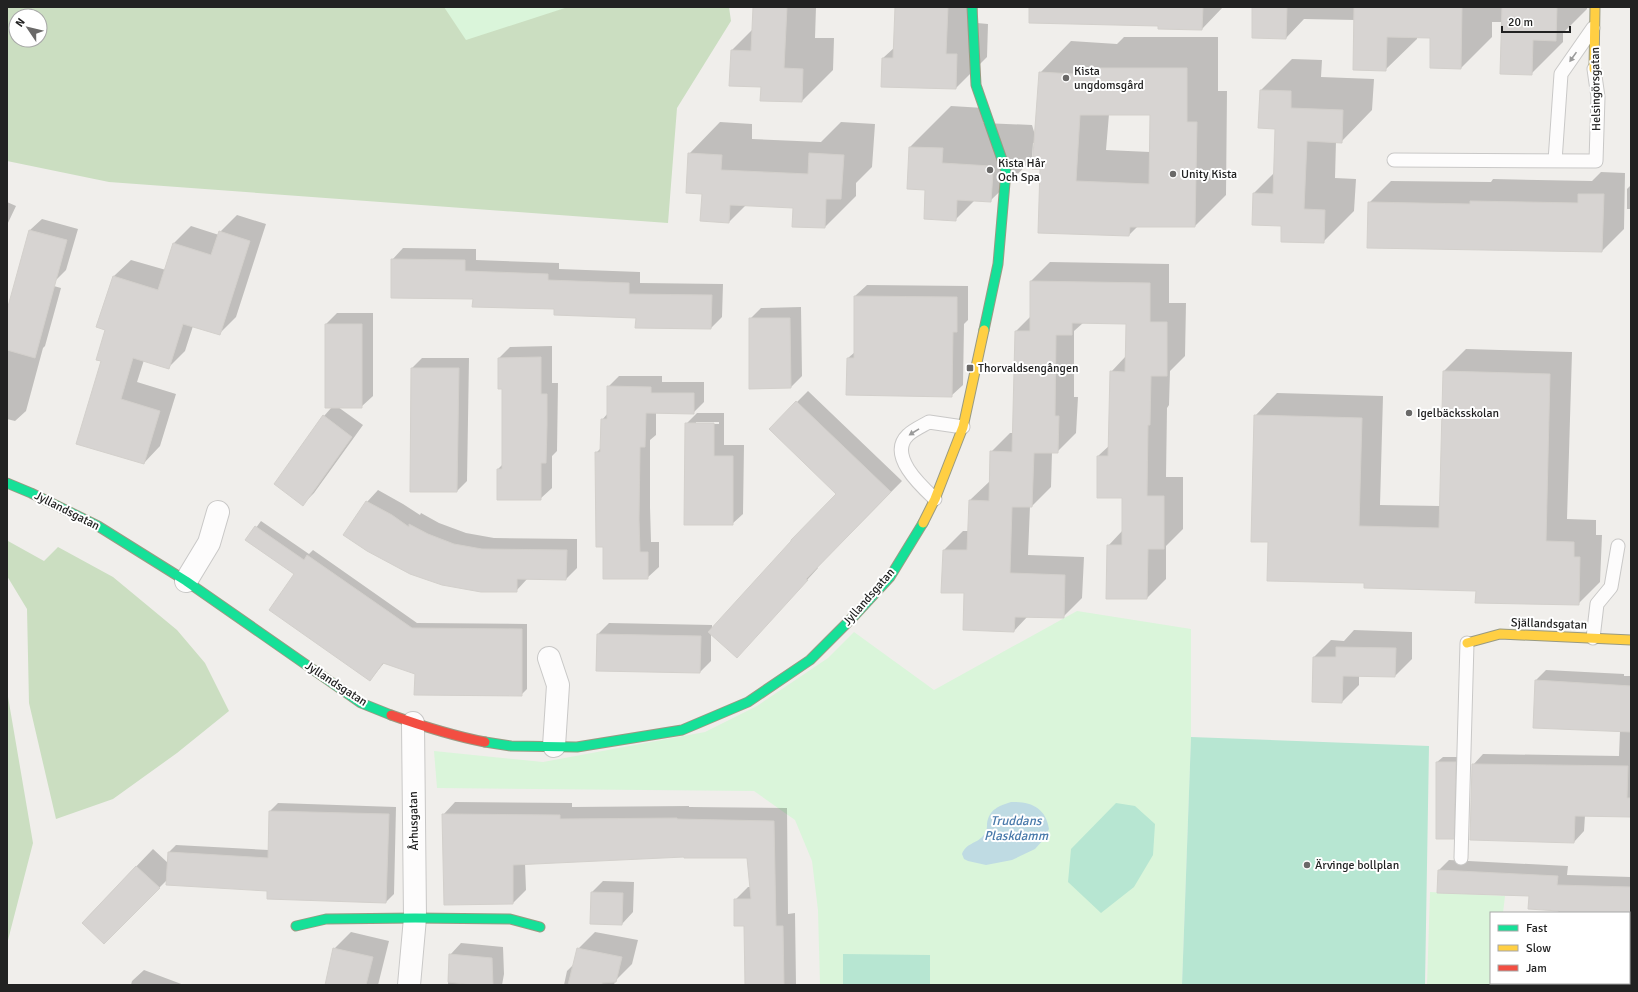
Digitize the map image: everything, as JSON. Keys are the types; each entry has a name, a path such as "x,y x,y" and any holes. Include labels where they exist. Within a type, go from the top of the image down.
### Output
{"street":[{"name":"Jyllandsgatan","path":"7,483 31,493 98,526 186,581 361,703 413,723 470,739 511,746 577,747 682,730 748,702 810,660 890,577 916,536 935,499 963,428 998,264 1006,171 976,85 972,7"},
{"name":"Helsingörsgatan","path":"1594,69 1595,7"},
{"path":"186,581 209,543 218,512"},
{"name":"Själlandsgatan","path":"1467,643 1500,634 1631,640"},
{"path":"549,658 558,685 554,746"},
{"name":"Århusgatan","path":"409,985 415,918 413,723"},
{"path":"296,926 326,919 415,918 510,919 540,927"}],"lane":[{"name":"Helsingörsgatan","path":"1555,161 1561,74 1595,25"},
{"name":"Helsingörsgatan","path":"1394,160 1596,161 1598,97 1594,69"},
{"path":"935,499 914,480 902,458 902,443 908,435 929,422 963,428"},
{"path":"1593,638 1597,604 1611,587 1618,546"},
{"path":"1461,858 1467,643"}],"green space":[{"path":"7,7 729,7 731,21 677,108 668,223 109,182 7,161"},
{"path":"444,7 568,7 466,40"},
{"path":"8,541 44,561 58,547 113,577 177,630 205,663 229,711 177,753 113,799 56,819 29,703 27,609 7,576"},
{"path":"1077,611 1191,629 1191,737 1182,985 820,985 818,910 812,861 795,820 754,791 437,788 434,751 543,762 705,732 757,706 828,658 854,632 934,690"},
{"path":"7,691 33,843 7,944"},
{"name":"Ärvinge bollplan","path":"1191,737 1429,746 1425,985 1182,985"},
{"path":"1116,803 1135,806 1155,824 1153,855 1134,887 1101,913 1068,882 1071,849"},
{"path":"1430,892 1505,896 1503,912 1490,912 1490,984 1630,984 1631,957 1631,985 1427,985"},
{"path":"843,954 930,955 930,985 843,985"}],"water":[{"name":"Truddans Plaskdamm","path":"1011,802 1025,803 1036,807 1041,811 1045,816 1049,829 1044,839 1035,849 1012,860 986,865 964,859 962,854 964,850 980,839 985,833 988,819 992,812 995,809"}],"building":[{"path":"753,7 787,7 784,68 803,69 802,102 760,101 761,87 729,86 731,50 751,51"},
{"path":"895,7 948,7 946,54 957,54 956,89 881,87 882,58 893,58"},
{"path":"1029,7 1203,7 1202,30 1158,29 1158,26 1029,23"},
{"path":"1252,7 1287,7 1286,39 1252,38"},
{"path":"1354,7 1462,7 1461,69 1430,68 1430,38 1387,37 1386,71 1353,70"},
{"path":"1502,7 1557,7 1556,41 1533,40 1532,75 1500,74"},
{"path":"1092,68 1187,68 1187,122 1197,122 1195,227 1130,227 1129,236 1038,233 1040,169 1032,169 1039,72 1092,75","holes":["1080,115 1150,115 1149,184 1076,181"]},
{"path":"1260,90 1291,91 1291,108 1343,110 1342,143 1307,141 1304,209 1325,210 1324,243 1281,242 1281,226 1252,225 1253,193 1273,194 1275,129 1258,128"},
{"path":"909,147 943,148 942,163 991,166 993,173 991,202 957,200 956,221 924,219 925,190 907,189"},
{"path":"688,153 722,155 721,170 808,174 809,153 844,155 841,199 826,199 825,228 792,227 793,208 730,205 729,223 700,221 702,194 686,193"},
{"path":"1578,194 1604,194 1602,252 1367,248 1368,202 1470,204 1470,201 1578,203"},
{"path":"29,230 67,240 35,358 7,350 7,310"},
{"path":"219,231 250,241 220,335 183,324 169,369 133,358 121,399 160,411 144,464 76,444 101,361 96,360 105,330 96,327 113,276 158,290 173,243 211,255"},
{"path":"391,259 465,260 465,271 548,274 548,280 629,283 629,294 712,295 711,329 635,328 636,318 554,315 554,309 472,307 473,299 391,298"},
{"path":"1030,281 1150,283 1150,322 1167,322 1167,376 1151,376 1150,425 1148,425 1147,496 1164,496 1164,549 1148,549 1147,599 1106,599 1107,545 1122,545 1122,498 1097,498 1097,456 1108,456 1110,371 1125,372 1126,324 1072,323 1072,335 1056,335 1055,416 1059,416 1058,453 1034,453 1032,507 1012,507 1010,573 1065,575 1064,618 1015,617 1014,632 963,630 964,593 941,593 943,550 967,550 969,500 989,501 990,451 1012,452 1015,331 1030,331"},
{"path":"854,296 957,297 957,332 953,332 952,397 846,395 847,358 854,358"},
{"path":"749,318 790,318 791,388 749,389"},
{"path":"325,324 362,324 362,408 325,408"},
{"path":"541,357 541,394 547,394 547,426 546,463 541,463 541,500 497,500 497,469 502,469 502,389 498,389 498,358"},
{"path":"411,368 459,368 457,492 410,492"},
{"path":"1443,371 1550,374 1546,541 1574,542 1574,557 1580,557 1579,605 1475,603 1476,591 1364,588 1364,583 1267,581 1268,542 1251,542 1254,415 1362,418 1359,526 1439,528"},
{"path":"607,386 651,387 651,393 694,393 694,414 646,413 645,447 640,447 639,519 640,552 648,552 648,579 603,579 603,547 596,547 595,452 600,452 601,419 607,419"},
{"path":"796,401 891,492 806,579 808,580 737,658 708,632 791,540 836,494 769,429"},
{"path":"323,415 352,437 303,506 274,484"},
{"path":"685,423 714,423 714,456 733,456 733,525 684,525"},
{"path":"366,501 392,515 409,527 409,524 428,534 454,544 482,549 567,550 566,580 517,579 517,592 481,592 442,585 410,574 367,551 343,535"},
{"path":"255,526 304,560 307,555 412,628 522,629 522,696 414,695 415,674 383,663 370,681 269,610 294,574 245,540"},
{"path":"597,634 701,636 700,673 596,671"},
{"path":"1336,647 1396,648 1395,677 1343,676 1342,703 1312,702 1313,657 1336,657"},
{"path":"1535,680 1631,686 1631,732 1533,728"},
{"path":"1436,762 1456,762 1454,839 1436,839"},
{"path":"1472,764 1628,766 1627,798 1631,798 1631,817 1575,816 1574,843 1470,840"},
{"path":"269,811 389,814 386,903 267,899 267,891 166,885 168,852 268,858"},
{"path":"442,814 560,815 560,819 677,818 774,821 776,926 783,926 784,985 745,985 744,926 734,926 734,899 751,899 747,858 684,857 513,865 513,904 444,905"},
{"path":"136,866 160,888 104,944 82,923"},
{"path":"1438,870 1558,876 1557,885 1631,887 1631,913 1559,912 1528,909 1529,896 1437,893"},
{"path":"591,892 623,893 622,925 590,924"},
{"path":"333,948 373,957 366,985 325,985"},
{"path":"577,948 622,957 616,982 602,983 602,985 568,985"},
{"path":"449,954 492,958 493,985 473,985 448,982"}],"traffic: fast":[{"path":"972,7 976,85 1006,171 998,264 984,330"},
{"path":"7,483 31,493 98,526 186,581 361,703 391,715"},
{"path":"485,742 511,746 577,747 682,730 748,702 810,660 855,615 890,577 923,523"},
{"path":"296,926 326,919 415,918 510,919 540,927"}],"traffic: slow":[{"path":"1594,69 1595,7"},
{"path":"923,523 935,499 963,427 984,330"},
{"path":"1467,643 1500,634 1631,640"}],"traffic: jam":[{"path":"391,715 461,737 485,742"}],"place":[{"name":"Kista ungdomsgård","path":"1066,78"},
{"name":"Kista Hår Och Spa","path":"990,170"},
{"name":"Unity Kista","path":"1173,174"},
{"name":"Thorvaldsengången","path":"970,368"},
{"name":"Igelbäcksskolan","path":"1409,413"},
{"name":"Ärvinge bollplan","path":"1307,865"}]}
